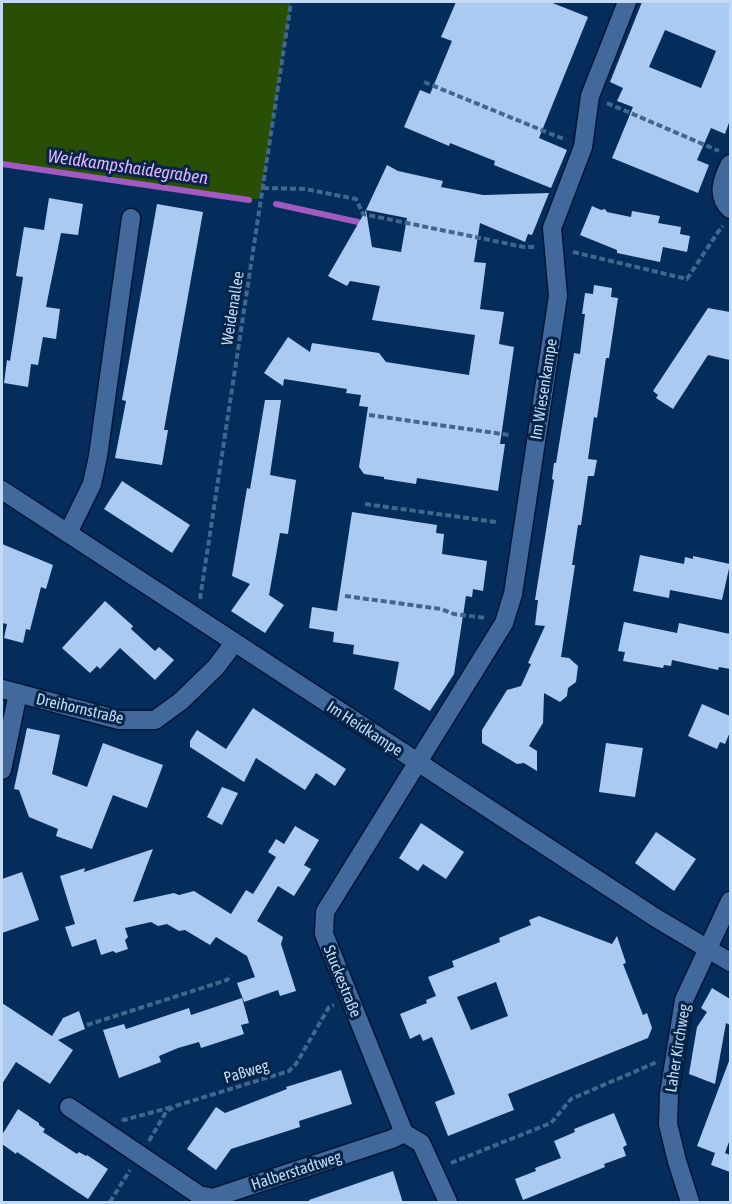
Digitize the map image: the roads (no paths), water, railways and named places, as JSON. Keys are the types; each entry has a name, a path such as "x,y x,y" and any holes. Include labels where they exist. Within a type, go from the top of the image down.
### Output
{"street":[{"name":"Im Wiesenkampe","path":"416,762 504,623 513,594 558,296 552,228 583,147 590,96 627,2"},
{"path":"728,160 721,193 725,204 730,209"},
{"path":"68,533 92,484 98,456 131,218"},
{"name":"Im Heidkampe","path":"2,490 656,918 730,962"},
{"name":"Dreihornstraße","path":"10,691 119,720 155,720 181,701 216,667 234,643"},
{"path":"2,770 10,691"},
{"name":"Stuckestraße","path":"416,762 325,912 324,934 404,1133 421,1143 448,1203"},
{"name":"Laher Kirchweg","path":"690,1203 668,1124 669,1094 684,1000 730,902"},
{"name":"Halberstadtweg","path":"69,1107 199,1195 213,1198 392,1139 404,1133"}],"waterway":[{"name":"Weidkampshaidegraben","path":"2,164 249,200"},
{"name":"Weidkampshaidegraben","path":"276,204 358,222"}]}
